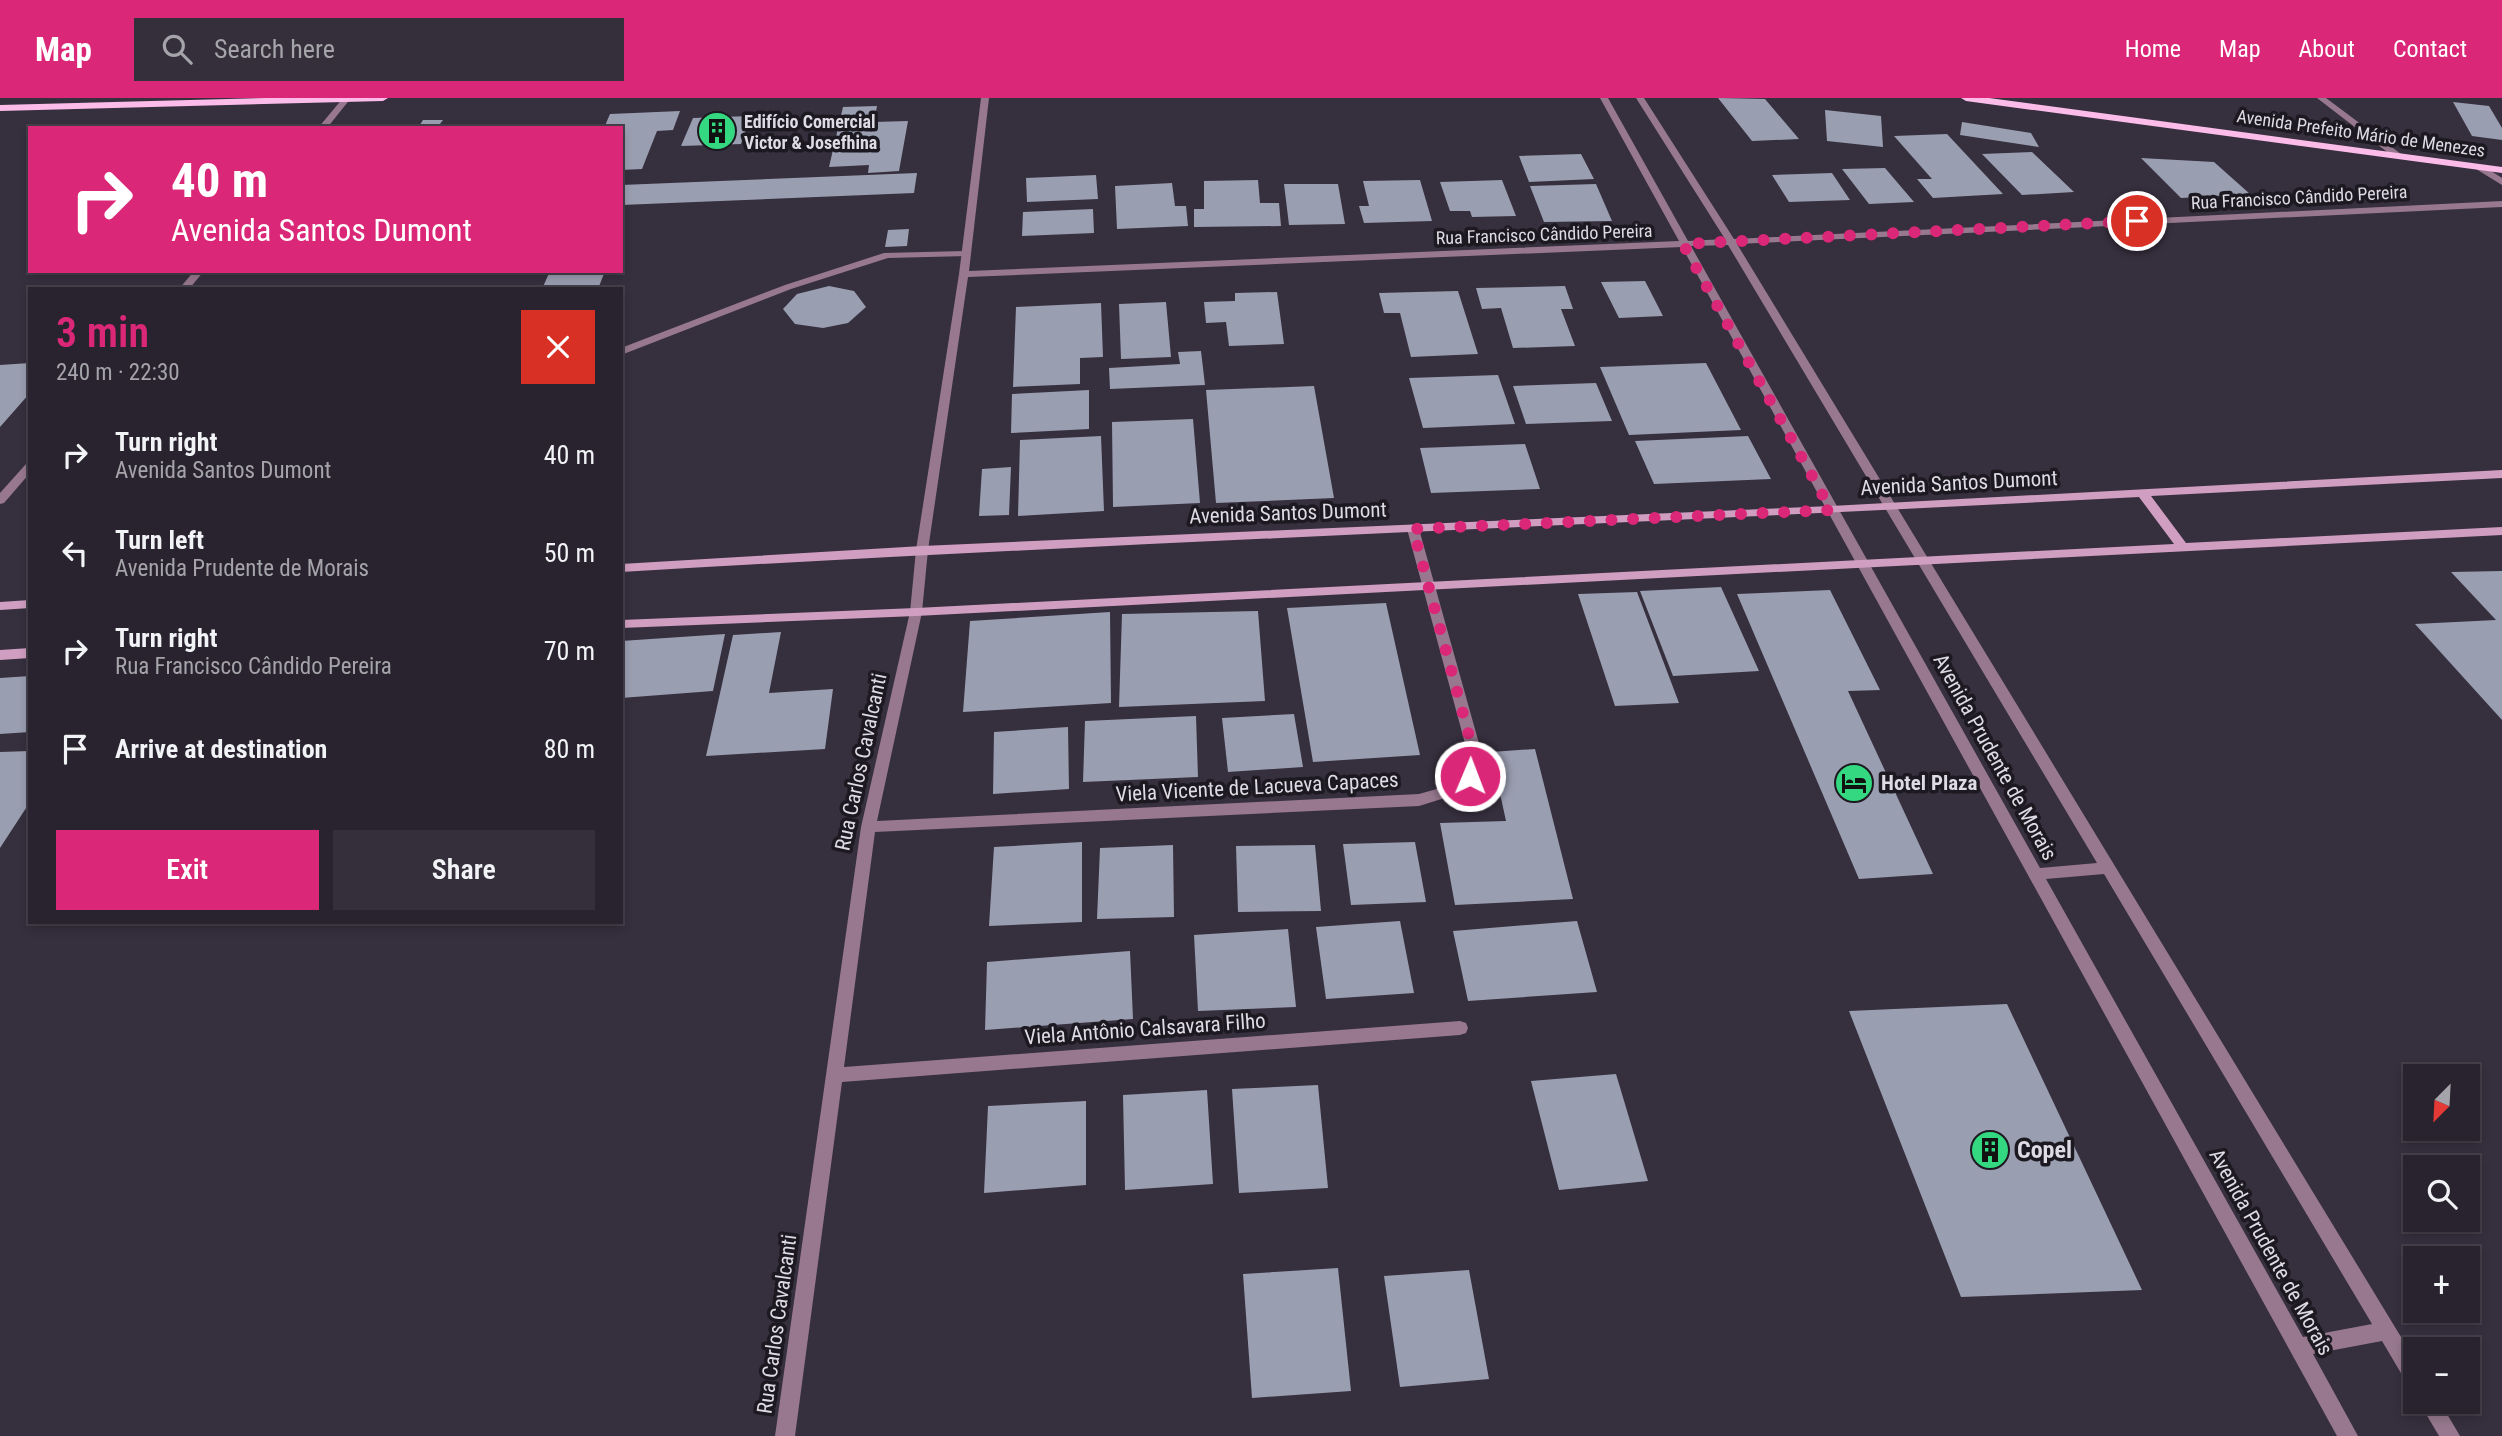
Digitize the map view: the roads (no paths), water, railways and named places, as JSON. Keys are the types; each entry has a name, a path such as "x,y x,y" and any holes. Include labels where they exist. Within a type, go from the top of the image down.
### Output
{"main road":[{"path":"0,108 383,98"},
{"name":"Avenida Prefeito Mário de Menezes","path":"1966,98 2502,170"},
{"name":"Avenida Santos Dumont","path":"623,568 922,550 1890,508 2502,474"},
{"path":"2143,494 2183,548"},
{"path":"623,624 916,612 2502,531"},
{"path":"0,606 28,604"},
{"path":"0,655 28,653"}],"street":[{"name":"Rua Carlos Cavalcanti","path":"785,1436 868,827 916,612 922,550 964,274 985,98"},
{"name":"Avenida Prudente de Morais","path":"1604,98 2348,1436"},
{"name":"Avenida Prudente de Morais","path":"1640,98 1731,242 2403,1359"},
{"path":"2321,98 2398,156"},
{"path":"324,126 347,99"},
{"path":"2479,167 2502,183"},
{"name":"Rua Francisco Cândido Pereira","path":"964,274 1731,242 2502,204"},
{"path":"623,351 788,287 887,255 965,254"},
{"path":"186,287 197,273"},
{"path":"0,499 28,468"},
{"name":"Viela Vicente de Lacueva Capaces","path":"868,827 1419,800 1457,789 1470,776 1472,747 1413,529"},
{"path":"2034,874 2108,868"},
{"name":"Viela Antônio Calsavara Filho","path":"835,1075 1460,1028"},
{"path":"2299,1347 2386,1331"},
{"path":"2436,1414 2450,1436"}],"place":[{"name":"Edifício Comercial Victor & Josefhina","path":"717,131"},
{"name":"Hotel Plaza","path":"1854,783"},
{"name":"Copel","path":"1990,1150"}]}
